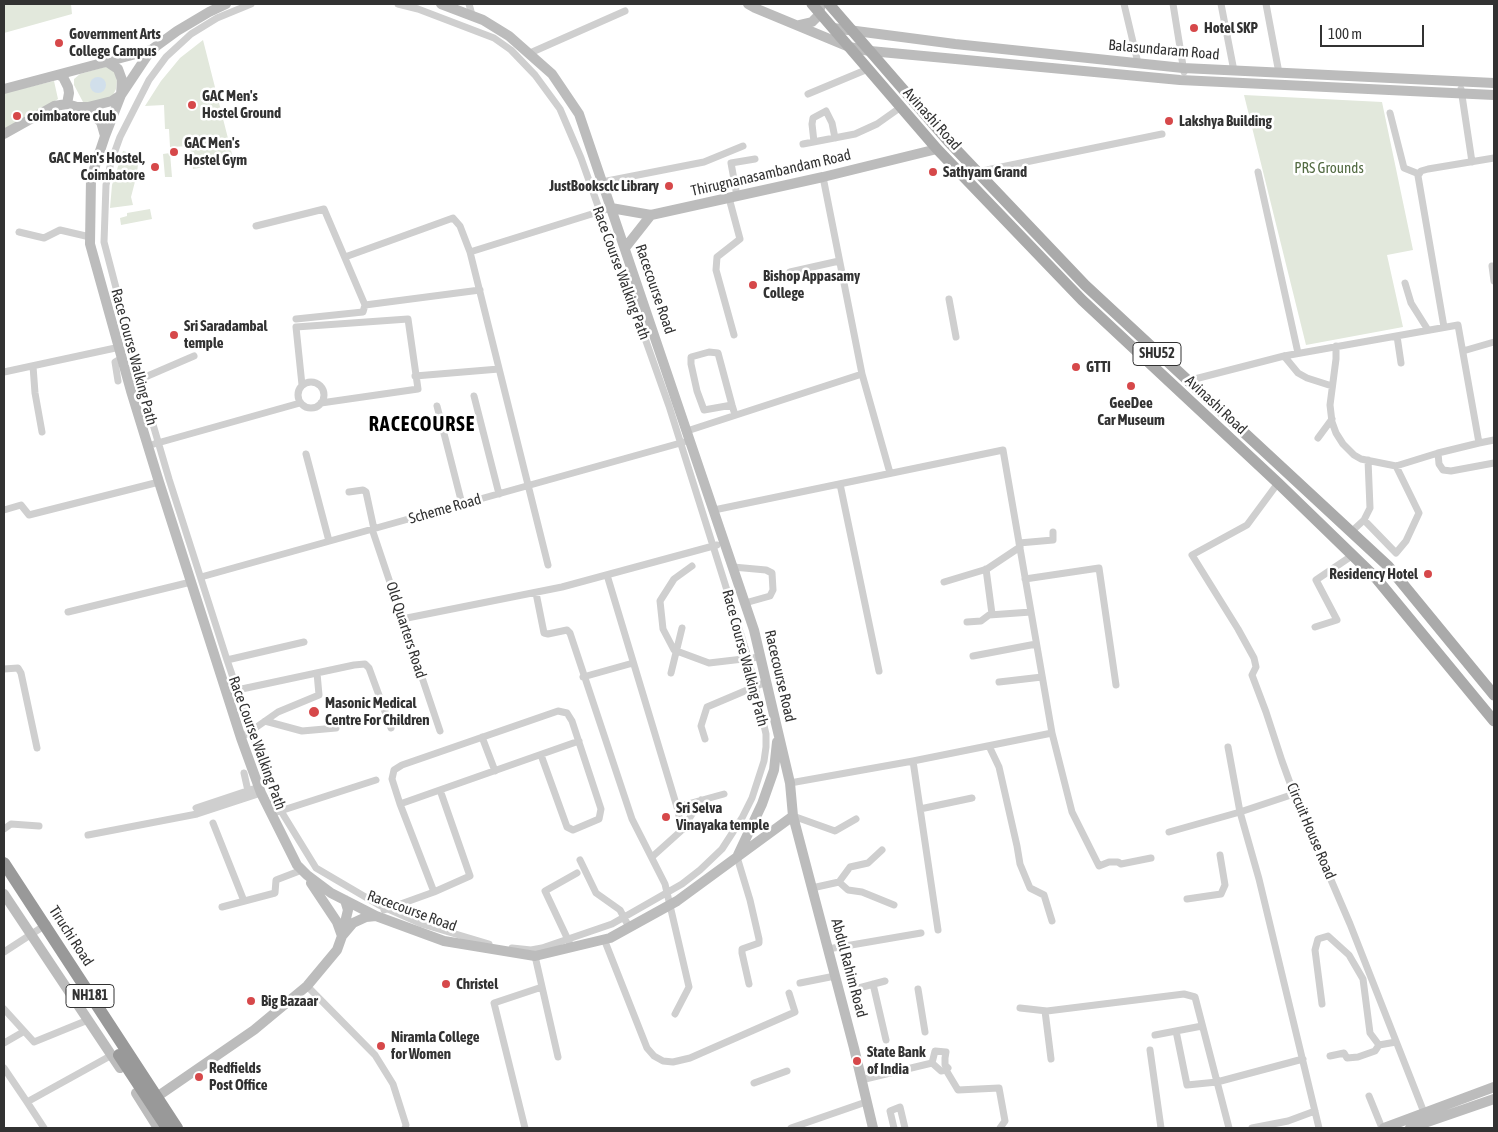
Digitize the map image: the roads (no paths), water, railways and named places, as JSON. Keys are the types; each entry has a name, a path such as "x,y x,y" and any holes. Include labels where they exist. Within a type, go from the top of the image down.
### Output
{"highway":[{"name":"Tiruchi Road","path":"4,863 177,1128"},
{"name":"Tiruchi Road","path":"4,878 166,1128"}],"main road":[{"name":"Avinashi Road","path":"829,4 977,172 1085,285 1388,566 1494,695"},
{"name":"Avinashi Road","path":"818,6 833,28 937,149 1082,300 1278,483 1376,578 1494,720"}],"street":[{"path":"81,108 105,104 121,95 151,50 185,26 226,4"},
{"name":"Race Course Walking Path","path":"250,4 217,18 192,34 166,57 149,80 135,104 120,137 106,184 104,242 140,380 153,445 196,580 227,660 276,812 316,868 386,908 429,926 487,944 531,950 570,944 612,924 626,922 700,870 722,849 742,818 752,798 764,761 766,734 749,659 714,546 686,438 581,158 560,109 535,75 512,50 494,38 418,9 398,4"},
{"name":"Racecourse Road","path":"121,95 91,178 90,244 129,384 153,445 158,482 196,580 241,738 260,790 276,812 297,865 331,893 376,916 444,941 535,956 570,944 604,939 626,922 669,905 793,816 790,782 754,630 714,510 686,438 625,248 578,114 552,74 509,36 483,20 441,4"},
{"path":"469,4 472,15"},
{"name":"Balasundaram Road","path":"748,4 849,47 870,51 1184,80 1494,95"},
{"path":"1124,4 1138,63"},
{"path":"1173,4 1184,80"},
{"path":"1221,4 1234,71"},
{"path":"1266,4 1279,73"},
{"path":"799,25 812,22 818,16 818,6"},
{"path":"530,53 625,11"},
{"name":"Balasundaram Road","path":"833,28 955,44 1183,68 1494,83"},
{"path":"4,89 151,50"},
{"path":"106,61 118,69 121,74 121,95"},
{"path":"808,94 868,69"},
{"path":"59,74 63,77 68,87 67,104"},
{"path":"1304,74 1304,86"},
{"path":"1462,81 1461,93 1472,162"},
{"path":"4,134 54,106 67,104 91,113 101,122 105,136"},
{"path":"803,144 855,134 877,124 901,107"},
{"path":"814,142 813,118 826,111 832,123 835,138"},
{"path":"1390,113 1404,168 1419,174"},
{"path":"977,172 1162,134"},
{"path":"602,182 704,162 743,146"},
{"name":"Thirugnanasambandam Road","path":"651,215 823,177 937,149"},
{"path":"1444,327 1418,176 1421,171 1428,169 1494,158"},
{"path":"734,335 716,270 717,257 740,239 733,197 731,163 755,159"},
{"path":"1258,172 1298,353"},
{"path":"823,177 862,374 890,473"},
{"path":"470,252 611,208 651,215 625,248"},
{"path":"256,226 324,210 365,305 363,312 296,320"},
{"path":"345,257 453,218 460,226 470,252 480,290 548,565"},
{"path":"19,232 44,238 60,230 90,237"},
{"path":"790,272 839,261"},
{"path":"1492,266 1494,281"},
{"path":"1404,283 1411,303 1428,330"},
{"path":"365,305 480,290"},
{"path":"949,299 956,337"},
{"path":"408,319 415,376 418,389 321,403 314,408 302,406 297,394 302,384 296,327 408,319"},
{"path":"1187,381 1298,353 1458,325 1480,443"},
{"path":"1397,336 1401,364"},
{"path":"1463,351 1494,342"},
{"path":"1336,346 1330,405 1332,419 1336,433 1343,444 1354,455 1396,466 1438,453 1494,440"},
{"path":"4,372 120,347"},
{"path":"732,405 704,410 697,391 691,356 709,352 718,353 735,415"},
{"path":"129,384 194,356"},
{"path":"1284,356 1298,373 1332,386"},
{"path":"118,381 114,362 122,358"},
{"path":"33,366 35,393 42,432"},
{"path":"415,376 500,369"},
{"name":"Scheme Road","path":"68,612 196,580 529,486 686,438 735,415 862,374"},
{"path":"302,384 309,381 321,386 324,395 321,403"},
{"path":"474,396 499,494"},
{"path":"153,445 300,403"},
{"path":"437,406 462,504"},
{"path":"1318,438 1332,419"},
{"path":"714,510 1003,450 1052,733 1072,812 1099,866 1108,862 1118,862 1121,864 1151,858"},
{"path":"1438,453 1439,464 1443,470 1450,471 1494,463"},
{"path":"306,454 329,541"},
{"path":"1351,532 1364,520 1370,508 1368,460"},
{"path":"1364,520 1396,553 1406,541 1419,513 1396,466"},
{"path":"4,510 21,505 29,515 158,482"},
{"name":"Circuit House Road","path":"1278,483 1247,525 1192,555 1254,658 1256,667 1252,675 1294,794 1350,924 1426,1118"},
{"path":"840,484 879,671"},
{"name":"Old Quarters Road","path":"349,492 363,490 366,492 373,529 440,731"},
{"path":"944,582 986,569 1019,545 1053,540 1053,532"},
{"path":"402,619 562,588 725,542"},
{"path":"1315,627 1337,620 1316,580 1352,555"},
{"path":"692,566 674,579 660,601 663,629 674,650 710,663 760,657"},
{"path":"733,567 766,570 772,573 773,590 770,596 745,603"},
{"path":"1025,579 1099,568 1116,685"},
{"path":"986,569 992,614"},
{"path":"607,575 677,807 682,830"},
{"path":"536,593 544,633 568,630 632,819 665,884 689,987 675,1014"},
{"path":"967,622 981,621 992,614 1031,612"},
{"path":"671,673 682,628"},
{"path":"227,660 304,642"},
{"path":"973,656 1036,644"},
{"path":"584,677 633,663"},
{"path":"237,690 365,664 369,668 391,728"},
{"path":"4,669 18,668 21,673 37,748"},
{"path":"241,738 278,712 319,695 317,673"},
{"path":"999,682 1042,677"},
{"path":"705,739 701,726 707,707 766,682"},
{"path":"434,892 400,804 392,779 394,770 402,765 482,736 558,711 567,713 572,721 601,809 599,819 573,830 567,827 541,755"},
{"path":"265,721 302,731 336,728"},
{"path":"790,782 913,761 1052,733"},
{"path":"482,736 495,771"},
{"path":"749,984 742,950 758,943 759,940 750,900 737,857 762,804 774,770 778,736"},
{"path":"400,804 579,741"},
{"path":"989,746 999,767 1020,864 1030,888 1044,896 1052,921"},
{"path":"1228,747 1240,812 1259,879 1318,1128"},
{"path":"913,761 938,930"},
{"path":"244,773 248,791"},
{"path":"276,812 376,780"},
{"path":"196,808 248,791 260,790"},
{"path":"88,835 197,814 260,790"},
{"path":"342,936 359,920 376,916 386,908 434,892 470,876 440,790"},
{"path":"677,807 724,794"},
{"path":"1169,832 1240,812 1294,794"},
{"path":"920,809 972,798"},
{"path":"652,857 682,830 702,800"},
{"path":"793,816 835,831 856,819"},
{"name":"Abdul Rahim Road","path":"793,816 873,1128"},
{"path":"213,823 244,901"},
{"path":"4,829 12,824 39,826"},
{"path":"812,888 839,882 850,867 868,863 882,850"},
{"path":"4,855 50,922 181,1128"},
{"path":"1187,899 1221,894 1225,884 1220,855"},
{"path":"580,860 596,893 620,910 626,922"},
{"path":"222,906 275,893 276,880 304,872 337,922 342,936"},
{"path":"570,944 544,891 577,873"},
{"path":"839,882 848,890 862,892 894,905"},
{"name":"NH181","path":"4,894 158,1128"},
{"path":"161,1094 254,1030 307,986 337,950 348,910 345,900"},
{"path":"4,952 50,922"},
{"path":"828,949 921,932"},
{"path":"1322,1004 1315,950 1318,939 1328,936 1349,955 1363,979 1370,1033 1380,1045"},
{"path":"604,939 647,1048 654,1056 663,1061 672,1062 690,1058 794,1012 789,993"},
{"path":"535,956 558,1057"},
{"path":"800,983 835,976"},
{"path":"855,989 886,981"},
{"path":"873,984 886,1040"},
{"path":"307,986 375,1055 393,1084 407,1127"},
{"path":"525,1128 494,1003 542,987"},
{"path":"918,989 925,1032"},
{"path":"1020,1008 1045,1011 1184,994 1194,997 1229,1128"},
{"path":"4,1009 34,1042 88,1020"},
{"path":"1045,1011 1051,1059"},
{"path":"1155,1035 1202,1026"},
{"path":"4,1043 23,1032"},
{"path":"1176,1032 1187,1085 1217,1082 1303,1059"},
{"path":"1330,1056 1344,1053 1347,1058 1358,1057 1374,1051 1380,1045 1396,1042"},
{"path":"1150,1050 1161,1128"},
{"path":"932,1063 935,1051 946,1052 945,1065 948,1068 946,1070 958,1090 999,1088 1005,1121 1000,1128"},
{"path":"27,1102 112,1056"},
{"path":"861,1080 932,1063"},
{"path":"932,1063 941,1071 946,1070"},
{"path":"4,1068 44,1128"},
{"path":"754,1083 788,1071"},
{"path":"1410,1128 1426,1118 1494,1087"},
{"path":"1369,1096 1383,1128 1494,1099"},
{"path":"791,1128 866,1102"},
{"path":"894,1128 890,1111 900,1107 905,1128"},
{"path":"1252,1128 1288,1120 1315,1110"}],"place":[{"name":"Hotel SKP","path":"1194,28"},
{"name":"Government Arts College Campus","path":"59,43"},
{"name":"GAC Men's Hostel Ground","path":"192,105"},
{"name":"coimbatore club","path":"17,116"},
{"name":"Lakshya Building","path":"1169,121"},
{"name":"GAC Men's Hostel Gym","path":"174,152"},
{"name":"GAC Men's Hostel, Coimbatore","path":"155,167"},
{"name":"Sathyam Grand","path":"933,172"},
{"name":"JustBooksclc Library","path":"669,186"},
{"name":"Bishop Appasamy College","path":"753,285"},
{"name":"Sri Saradambal temple","path":"174,335"},
{"name":"GTTI","path":"1076,367"},
{"name":"GeeDee Car Museum","path":"1131,386"},
{"name":"Residency Hotel","path":"1428,574"},
{"name":"Masonic Medical Centre For Children","path":"314,712"},
{"name":"Sri Selva Vinayaka temple","path":"666,817"},
{"name":"Christel","path":"446,984"},
{"name":"Big Bazaar","path":"251,1001"},
{"name":"Niramla College for Women","path":"381,1046"},
{"name":"State Bank of India","path":"857,1061"},
{"name":"Redfields Post Office","path":"199,1077"}],"district":[{"name":"RACECOURSE","path":"422,425"}],"park label":[{"name":"PRS Grounds","path":"1329,168"}]}
